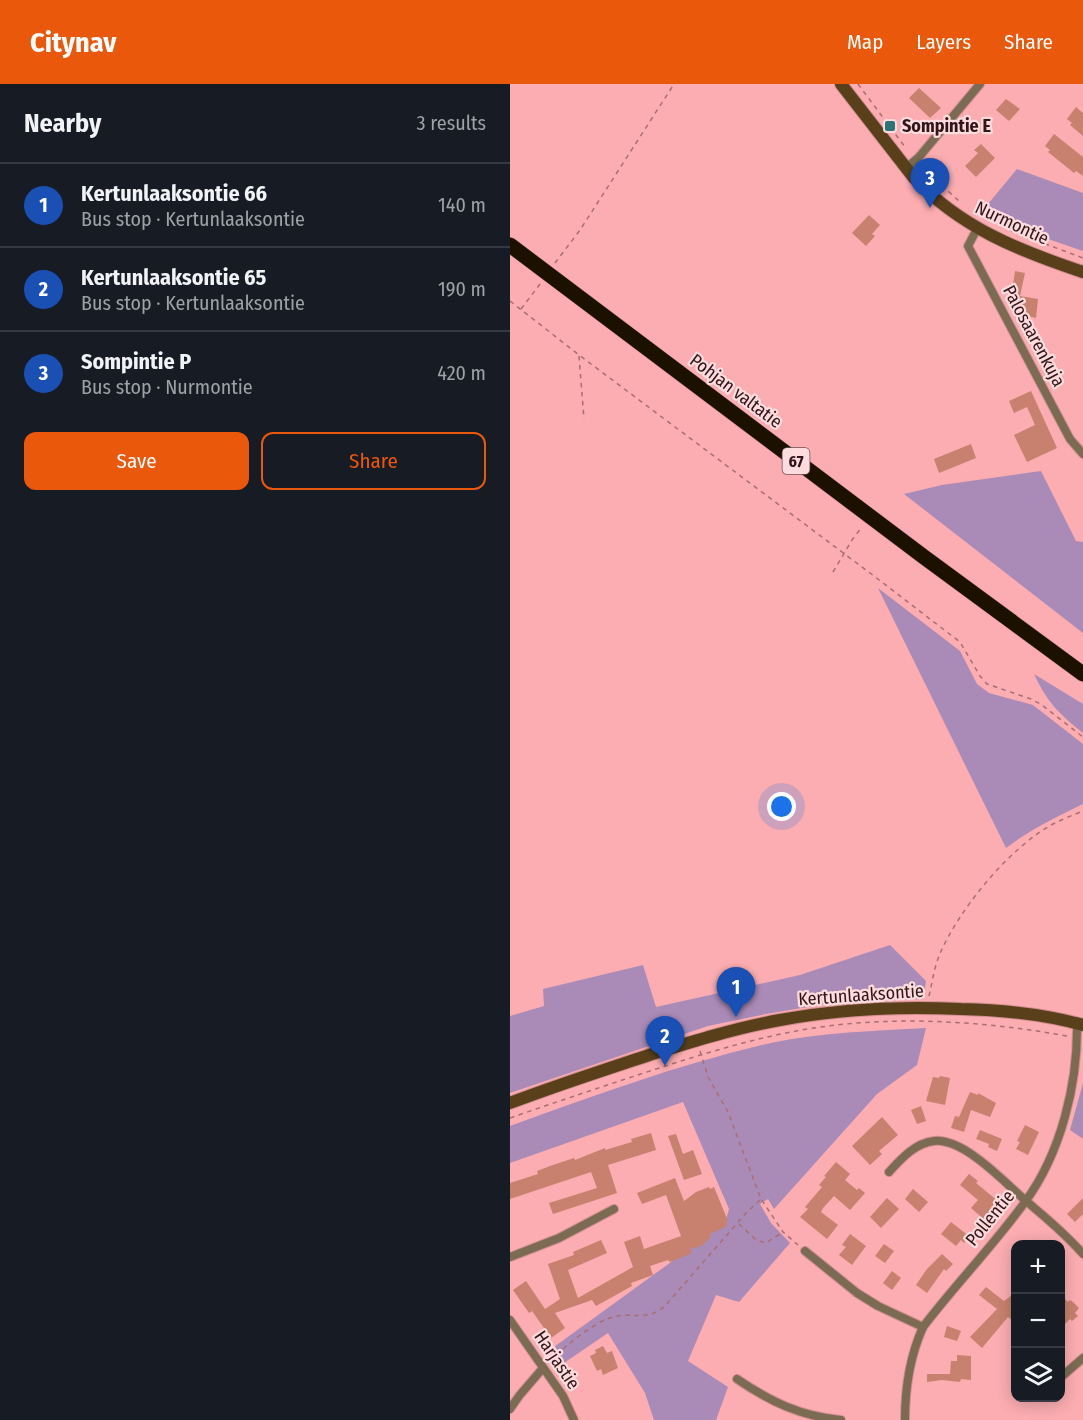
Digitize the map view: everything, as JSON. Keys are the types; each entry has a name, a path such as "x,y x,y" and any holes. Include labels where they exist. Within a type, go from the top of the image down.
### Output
{"highway":[{"name":"Pohjan valtatie","path":"510,246 1083,674"}],"street":[{"name":"Nurmontie","path":"841,84 911,164 928,193 952,213 976,229 1035,256 1083,272"},
{"path":"911,164 980,84"},
{"name":"Palosaarenkuja","path":"976,229 968,246 1070,440 1083,454"},
{"name":"Kertunlaaksontie","path":"510,1103 557,1085 708,1037 779,1020 841,1011 929,1007 1027,1014 1080,1024"},
{"name":"Pollentie","path":"905,1420 913,1348 922,1327 1026,1201 1040,1176 1066,1115 1073,1086 1080,1024"},
{"path":"889,1172 904,1155 921,1144 936,1140 954,1145 983,1162 1064,1232 1083,1254"},
{"path":"510,1257 559,1238 614,1209"},
{"path":"806,1251 857,1293 922,1327"},
{"name":"Harjastie","path":"510,1320 563,1396 574,1420"},
{"path":"1065,1374 1083,1358"},
{"path":"510,1409 542,1367"},
{"path":"737,1379 796,1412 841,1420"}],"path":[{"path":"521,309 580,230 674,84"},
{"path":"858,84 911,164 965,206"},
{"path":"1010,231 1083,258"},
{"path":"510,300 579,355 960,642 987,684 1042,705 1083,737"},
{"path":"579,355 584,418"},
{"path":"833,572 852,540 871,517"},
{"path":"928,1021 932,980 939,957 947,938 972,901 1002,864 1025,843 1053,824 1083,811"},
{"path":"510,1118 758,1038 846,1024 928,1021 989,1024 1078,1038"},
{"path":"701,1055 708,1077 728,1112 762,1199 783,1232 806,1251"},
{"path":"542,1367 607,1319 627,1314 643,1316 655,1314 666,1306 751,1208 762,1199"},
{"path":"739,1224 755,1239 765,1243 783,1232"}],"shaded area":[{"path":"1017,169 1083,193 1083,251 1007,225 983,210"},
{"path":"1041,471 1076,541 1083,542 1083,633 904,494 942,485"},
{"path":"878,588 960,651 977,684 989,693 1033,705 1083,744 1083,804 1053,819 1006,848"},
{"path":"1034,674 1083,704 1083,733 1054,707"},
{"path":"890,945 926,981 923,999 843,1001 708,1026 510,1093 510,1016 544,1006 543,989 643,965 656,1007 800,975"},
{"path":"926,1028 917,1065 877,1094 774,1209 768,1199 760,1204 771,1223 790,1243 739,1302 716,1295 688,1361 728,1387 716,1420 654,1420 645,1393 608,1333 558,1367 547,1352 725,1223 729,1209 683,1102 510,1163 510,1126 672,1070 771,1043 829,1034"},
{"path":"1083,1083 1083,1139 1070,1130"}],"building":[{"path":"919,88 941,108 930,118 909,98"},
{"path":"1006,99 1020,109 1009,121 996,110"},
{"path":"1076,107 1083,113 1083,136 1070,125 1072,123 1067,119"},
{"path":"1054,134 1083,157 1083,176 1076,171 1074,173 1048,152 1050,150 1045,146"},
{"path":"981,144 995,158 976,177 965,166 978,153 974,150"},
{"path":"869,215 880,225 872,234 875,236 866,246 852,233"},
{"path":"1015,271 1025,273 1020,296 1038,299 1036,318 1015,313 1016,307 1010,306"},
{"path":"1031,391 1057,448 1027,462 1014,435 1035,425 1027,407 1014,413 1009,401"},
{"path":"971,444 976,458 939,473 934,459"},
{"path":"940,1076 950,1078 945,1105 926,1101 933,1077 939,1078"},
{"path":"970,1092 978,1095 978,1093 996,1103 990,1117 971,1110 964,1132 951,1128 955,1116 959,1117"},
{"path":"921,1106 926,1121 917,1124 911,1110"},
{"path":"882,1117 898,1135 879,1151 882,1154 870,1165 852,1146"},
{"path":"1025,1125 1039,1132 1028,1155 1016,1149 1020,1142 1017,1141"},
{"path":"980,1130 1002,1139 997,1151 988,1147 989,1144 976,1139"},
{"path":"651,1133 656,1150 608,1165 617,1193 553,1214 549,1203 597,1188 591,1172 510,1199 510,1183 538,1174 537,1171 550,1166 574,1158 575,1160 605,1148 605,1150 632,1142 631,1139"},
{"path":"676,1134 683,1154 693,1150 702,1174 684,1180 668,1136"},
{"path":"836,1162 850,1174 845,1180 857,1190 859,1188 865,1193 850,1210 834,1196 823,1208 821,1212 838,1225 827,1239 800,1217 808,1209 805,1207 822,1187 819,1185 826,1177 824,1176"},
{"path":"969,1174 978,1181 976,1183 999,1202 986,1221 971,1208 978,1200 960,1185"},
{"path":"675,1178 684,1201 696,1192 714,1187 728,1221 727,1226 710,1234 711,1237 701,1246 690,1249 692,1253 670,1262 668,1260 650,1266 653,1275 631,1283 632,1286 596,1306 592,1300 555,1313 565,1328 551,1338 532,1311 529,1313 513,1290 526,1281 545,1309 560,1299 548,1264 574,1255 573,1252 601,1240 607,1253 568,1270 578,1298 633,1267 624,1242 640,1236 644,1249 681,1236 666,1195 642,1204 637,1193"},
{"path":"913,1189 928,1202 919,1212 905,1199"},
{"path":"887,1198 899,1209 881,1228 870,1217"},
{"path":"1083,1198 1083,1214 1075,1222 1067,1214"},
{"path":"951,1222 969,1236 964,1243 961,1240 956,1246 941,1234"},
{"path":"850,1234 866,1246 852,1265 839,1255 846,1247 842,1245"},
{"path":"884,1244 894,1251 885,1263 875,1256"},
{"path":"942,1254 953,1264 946,1271 944,1269 927,1293 916,1285 927,1269"},
{"path":"892,1271 901,1278 892,1290 883,1283"},
{"path":"986,1287 1004,1301 1011,1296 1011,1318 1008,1317 982,1348 970,1337 997,1309 979,1295"},
{"path":"1065,1299 1068,1302 1070,1300 1079,1308 1075,1313 1078,1316 1072,1321 1070,1319 1065,1324"},
{"path":"947,1326 961,1331 957,1341 944,1337"},
{"path":"603,1346 607,1353 612,1351 618,1368 603,1375 601,1369 597,1371 590,1356"},
{"path":"957,1355 971,1356 971,1380 927,1382 927,1374 950,1374 951,1361 957,1361"}],"place":[{"name":"Sompintie E","path":"890,126"},
{"name":"Sompintie P","path":"930,208"},
{"name":"Kertunlaaksontie 66","path":"736,1017"},
{"name":"Kertunlaaksontie 65","path":"665,1066"}]}
